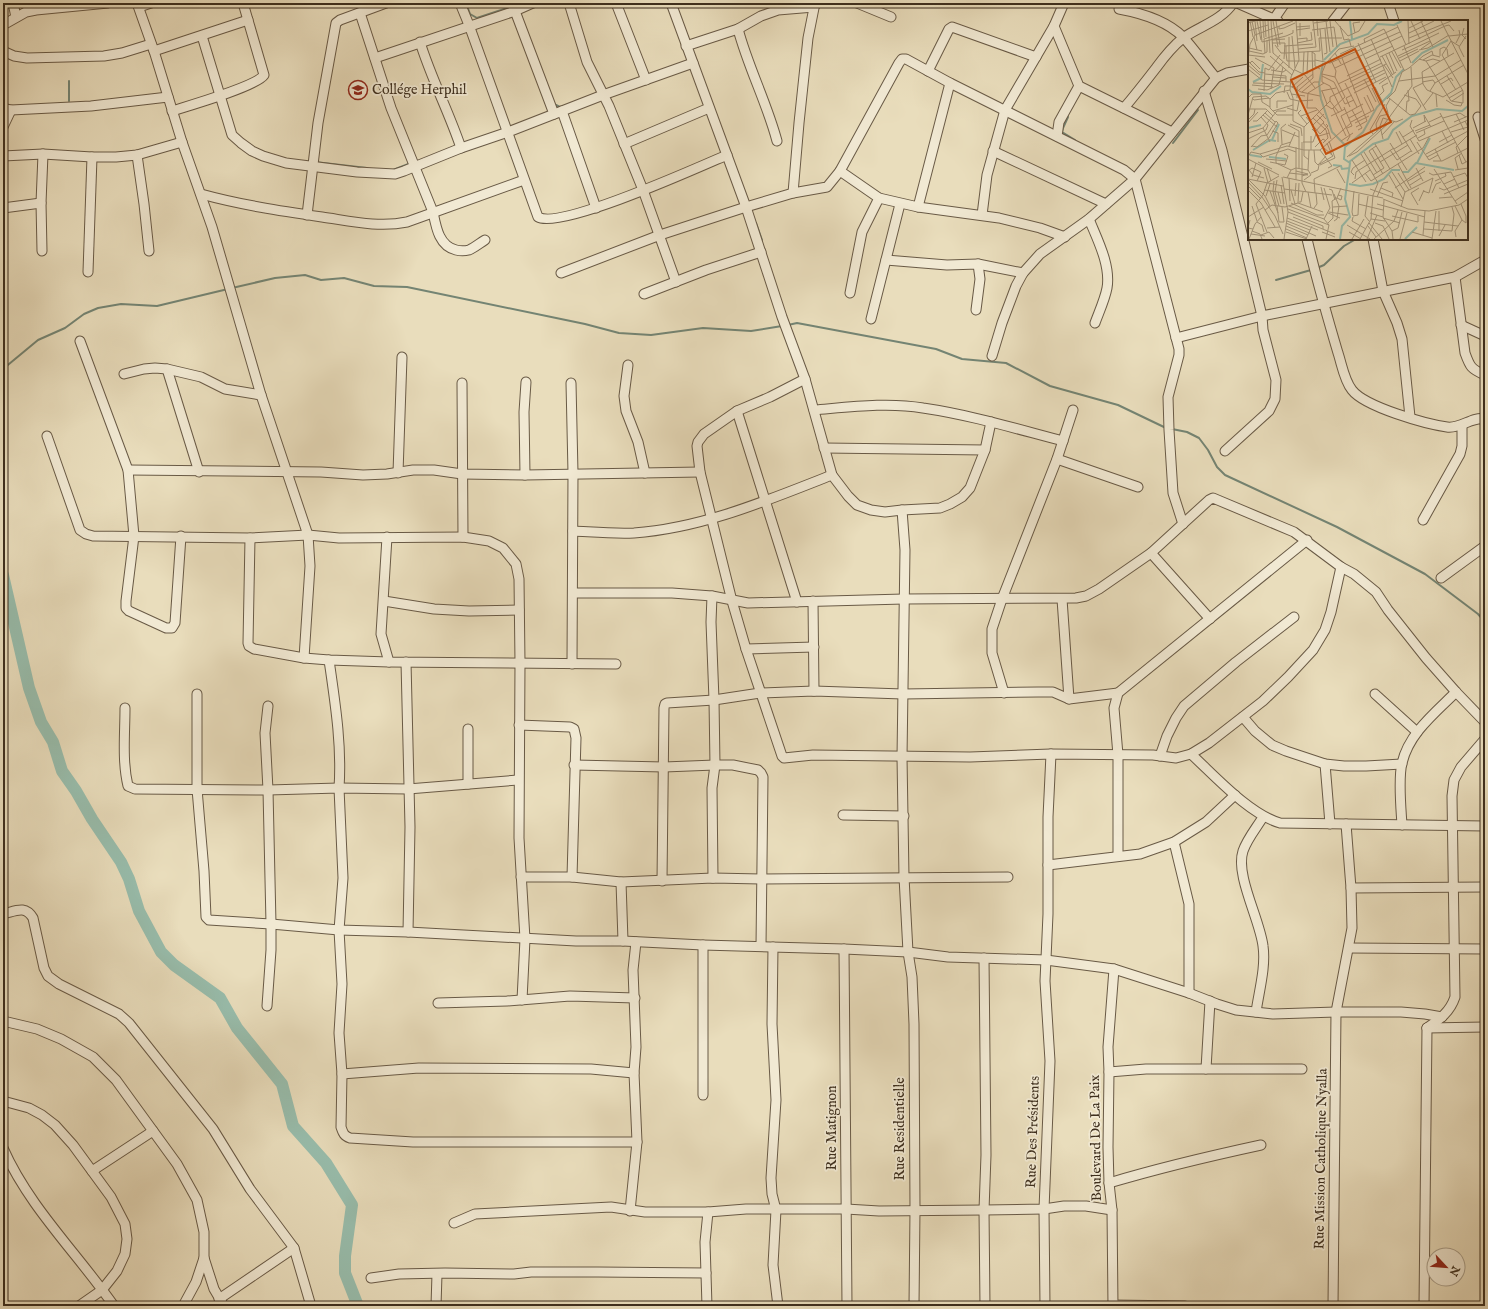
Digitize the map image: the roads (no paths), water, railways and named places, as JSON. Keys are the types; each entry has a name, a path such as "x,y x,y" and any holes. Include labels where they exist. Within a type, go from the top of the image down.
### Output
{"street":[{"path":"13,3 16,17"},
{"path":"3,25 26,12 108,3"},
{"path":"151,3 138,5 182,142 212,227 261,395 308,536 310,566 304,658"},
{"path":"172,111 252,83 262,78 264,75 243,3"},
{"path":"307,215 318,123 334,28 336,23 340,20 386,3"},
{"path":"460,3 508,132 524,180 538,217 542,220 566,217 596,208 644,190 727,155"},
{"path":"375,58 533,3"},
{"path":"569,3 588,62 644,190 676,282"},
{"path":"616,3 646,80"},
{"path":"671,3 746,207 782,317 805,379 832,475 848,496 858,505 871,510 885,512 940,508 962,497 970,488 985,450 991,422"},
{"path":"857,3 891,16"},
{"path":"982,215 987,174 1005,110 1054,26 1064,3"},
{"path":"1124,108 1167,54 1184,38 1206,26 1222,14 1233,3"},
{"path":"1237,3 1276,20 1285,3"},
{"path":"1335,20 1347,3"},
{"path":"1388,3 1394,20"},
{"path":"686,46 738,29 761,16 778,10 814,5 808,38 793,193"},
{"path":"515,10 596,208"},
{"path":"1119,10 1134,12 1163,23 1184,38 1216,78"},
{"path":"360,13 391,108 415,166 441,240 451,249 460,251 468,250 485,240"},
{"path":"3,51 14,56 27,58 104,56 202,36 248,20"},
{"path":"1054,26 1079,86 1172,132"},
{"path":"928,71 949,29 952,27 1036,57"},
{"path":"738,29 777,141"},
{"path":"202,36 232,135 240,144 263,156 286,163 385,174 404,171 461,148 693,63"},
{"path":"420,42 428,67 451,118 461,148"},
{"path":"561,273 660,236 746,207 793,193 827,188 840,171 899,63 906,59 950,83 1124,170 1135,179 1176,338 1179,355 1168,397 1169,451 1173,493 1183,524"},
{"path":"992,356 1002,322 1016,286 1023,273 1040,254 1089,219 1135,179 1204,91 1216,78 1228,73 1248,68"},
{"path":"918,207 950,83"},
{"path":"1057,136 1058,122 1079,86"},
{"path":"1204,91 1222,150 1262,316 1263,330 1276,380 1275,399 1269,411 1225,451"},
{"path":"3,127 7,109 91,106 168,97"},
{"path":"624,144 709,108"},
{"path":"1478,117 1485,139"},
{"path":"1044,129 1058,122"},
{"path":"3,156 43,154 92,157 137,155 182,142"},
{"path":"993,151 1106,204"},
{"path":"42,251 43,154"},
{"path":"137,155 149,251"},
{"path":"88,272 92,157"},
{"path":"840,171 879,198 918,207 982,215 1024,224 1065,237"},
{"path":"201,194 273,210 355,222 394,225 407,222 524,180"},
{"path":"850,293 862,232 879,198"},
{"path":"3,208 42,203"},
{"path":"871,319 900,204"},
{"path":"1089,219 1105,262 1108,279 1107,288 1095,323"},
{"path":"1307,240 1328,322 1344,373 1352,390 1372,404 1410,417 1447,427 1455,428 1473,420 1485,419"},
{"path":"1373,240 1383,291 1397,323 1402,340 1410,417"},
{"path":"644,294 706,270 761,252"},
{"path":"886,260 947,265 978,264 1023,273"},
{"path":"1176,338 1262,316 1455,277 1485,260"},
{"path":"976,310 980,279 978,264"},
{"path":"1455,277 1464,353 1473,370 1485,375"},
{"path":"1461,325 1485,336"},
{"path":"80,341 128,470 134,536 126,608 129,611 166,628 172,628 175,623 181,536"},
{"path":"398,473 402,357"},
{"path":"628,365 624,384 626,411 638,442 645,473"},
{"path":"124,374 155,368 167,369 200,377 225,389 261,395"},
{"path":"167,369 199,472"},
{"path":"805,379 770,398 737,412 700,438 697,446 700,472 732,601 760,693 784,758 813,754 970,758 1051,754 1118,754 1176,758 1192,754 1263,701 1313,650 1325,630 1331,612 1341,567"},
{"path":"526,382 524,412 526,475"},
{"path":"462,383 463,536"},
{"path":"571,383 573,473 572,664"},
{"path":"814,410 889,406 922,408 991,422 1063,441"},
{"path":"1004,693 992,653 992,629 1074,410"},
{"path":"737,412 798,602"},
{"path":"1423,520 1460,454 1462,446 1462,425"},
{"path":"47,436 80,530 93,536 250,538 308,536 339,538 463,536 489,540 503,548 516,564 519,579 520,663 518,780 519,838 525,939 522,1000"},
{"path":"824,448 985,450"},
{"path":"1057,458 1138,487"},
{"path":"128,470 363,474 434,470 462,474 526,475 700,472"},
{"path":"573,531 634,533 671,528 711,519 765,501 832,475"},
{"path":"573,593 672,593 712,596 748,603 904,599 1002,600 1076,598 1086,596 1099,589 1151,553 1213,498 1294,532 1307,540 1341,567 1354,574 1376,592 1407,634 1456,692 1485,722"},
{"name":"Rue Residentielle","path":"902,510 905,550 902,757 904,877 914,1024 914,1306"},
{"path":"387,537 381,634 389,662"},
{"path":"250,538 248,636 250,646 254,649 304,658 329,660 616,664"},
{"path":"662,881 665,704 714,700 760,693 814,691 903,694 961,692 1053,692 1069,699 1118,693 1307,540"},
{"path":"1441,578 1485,546"},
{"path":"1151,553 1210,619"},
{"path":"712,596 711,622 715,765 712,788 713,878"},
{"path":"1062,599 1069,699"},
{"path":"384,601 434,609 519,610"},
{"path":"813,601 814,691"},
{"path":"1160,756 1167,736 1184,706 1246,654 1294,617"},
{"path":"746,649 814,647"},
{"path":"329,660 336,714 340,773 342,878 339,930 342,984 339,1033 342,1074 341,1127 345,1137 413,1142 637,1142"},
{"path":"406,662 410,827 408,932"},
{"path":"1402,825 1402,764 1407,748 1417,732 1456,692"},
{"path":"1118,693 1114,708 1118,754 1118,856"},
{"path":"197,694 198,789 206,917 212,921 339,930 408,932 525,939 773,946 908,952 948,957 1046,960 1114,969 1236,1010 1273,1014 1401,1012 1442,1017"},
{"path":"1375,694 1417,732"},
{"path":"267,1006 271,950 271,924 268,790 264,733 268,706"},
{"path":"125,708 125,755 128,786 135,789 408,789 518,780"},
{"path":"1242,717 1255,731 1272,745 1325,764 1344,766 1402,764"},
{"path":"518,725 574,728 576,738 574,765 572,877"},
{"path":"468,729 468,784"},
{"path":"1427,1028 1451,1008 1455,997 1452,796 1454,780 1471,754 1485,739"},
{"name":"Rue Des Présidents","path":"1045,1306 1044,1208 1050,1061 1045,981 1048,817 1051,754"},
{"path":"1192,754 1235,795 1263,817 1280,823 1485,826"},
{"path":"1325,764 1330,824"},
{"path":"574,765 664,767 733,765 758,770 763,777 761,946"},
{"path":"1048,865 1140,854 1174,842 1206,822 1235,795"},
{"path":"843,815 904,816"},
{"path":"1256,1012 1263,970 1263,946 1249,898 1242,865 1242,857 1244,849 1263,817"},
{"name":"Rue Mission Catholique Nyalla","path":"1333,1306 1336,1012 1350,948 1352,928 1351,888 1346,824"},
{"path":"1174,842 1188,904 1189,993"},
{"path":"521,877 572,877 621,882 713,878 1008,877"},
{"path":"621,882 623,941"},
{"path":"1351,888 1454,886 1485,887"},
{"path":"3,914 22,910 29,912 33,918 44,968 48,976 58,984 119,1014 129,1023 213,1129 250,1189 294,1248 311,1306"},
{"path":"630,1211 637,1142 634,1073 636,1047 633,970 636,942"},
{"path":"703,945 703,1095"},
{"path":"773,946 772,1024 776,1100 771,1178 772,1194 776,1210 773,1265 778,1306"},
{"path":"1350,948 1454,950 1485,949"},
{"name":"Rue Matignon","path":"844,949 847,1306"},
{"path":"984,958 986,1154 984,1210 985,1306"},
{"name":"Boulevard De La Paix","path":"1114,969 1108,1047 1108,1147 1109,1183 1112,1210 1114,1306"},
{"path":"438,1003 522,1000 570,996 635,998"},
{"path":"1206,1069 1210,1002"},
{"path":"3,1020 37,1029 61,1039 93,1057 116,1080 177,1164 197,1200 204,1232 204,1258 210,1278 222,1302 294,1248"},
{"path":"1427,1028 1485,1027"},
{"path":"1424,1306 1427,1028"},
{"path":"342,1074 419,1068 591,1069 634,1073"},
{"path":"1109,1072 1146,1069 1302,1069"},
{"path":"3,1101 29,1108 42,1115 55,1125 73,1145 111,1197 125,1224 127,1239 125,1254 117,1271 102,1290 79,1306"},
{"path":"92,1171 153,1131"},
{"path":"1109,1183 1180,1163 1261,1145"},
{"path":"3,1148 17,1175 33,1200 114,1306"},
{"path":"454,1223 476,1214 611,1207 630,1211 708,1212 746,1209 846,1209 879,1211 984,1210 1064,1206 1086,1206 1112,1210"},
{"path":"707,1306 704,1242 708,1212"},
{"path":"183,1306 196,1282 204,1258"},
{"path":"371,1278 399,1274 598,1272 706,1273"},
{"path":"436,1306 437,1274"},
{"path":"1114,1306 1185,1306"}],"waterway":[{"path":"466,3 470,14 477,18 522,3"},
{"path":"69,81 69,101"},
{"path":"556,105 562,108"},
{"path":"1173,143 1198,110"},
{"path":"1068,117 1062,132 1075,140"},
{"path":"315,162 367,168"},
{"path":"393,170 411,163"},
{"path":"756,223 762,240"},
{"path":"1317,268 1324,265 1344,246 1354,240"},
{"path":"1276,280 1311,270"},
{"path":"232,288 275,278 305,275 321,280 344,278 374,286 407,287 585,324 619,333 651,335 703,328 751,331 782,326"},
{"path":"3,369 38,340 65,328 84,314 98,308 121,304 157,306 228,289"},
{"path":"788,325 797,323 936,349 962,359 1006,363 1050,386 1118,405 1166,428"},
{"path":"1172,429 1187,432 1199,438 1208,450 1217,467 1225,475 1337,527 1425,574 1478,614 1485,622"},
{"path":"3,575 29,688 41,722 53,742 62,771 121,862 129,879 139,911 161,952 174,965 220,998 237,1028 282,1084 293,1126 326,1163 352,1205 345,1256 345,1273 358,1306"}],"place":[{"name":"Collége Herphil","path":"358,90"}]}
